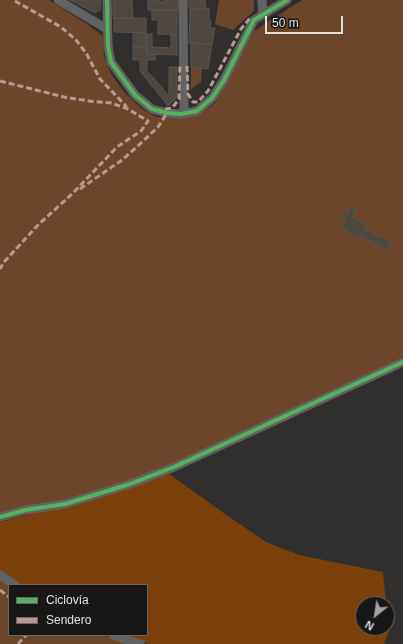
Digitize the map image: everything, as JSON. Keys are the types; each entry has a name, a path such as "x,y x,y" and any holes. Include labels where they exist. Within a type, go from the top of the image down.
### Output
{"street":[{"path":"58,0 107,29"},
{"path":"107,0 108,46 111,62 135,94 152,110 167,113 196,111 212,98 224,80 254,20 287,0"},
{"path":"183,0 184,113"},
{"path":"262,0 263,15"},
{"path":"0,517 25,510 65,504 137,481 174,467 403,362"},
{"path":"0,575 14,584"},
{"path":"116,636 140,644"}],"shaded area":[{"path":"0,0 49,0 87,24 103,36 104,56 111,74 125,93 142,109 157,117 177,118 193,116 206,110 215,103 254,31 302,0 403,0 403,357 384,368 176,464 85,496 0,514"},
{"path":"219,0 254,0 254,11 233,30 215,24"},
{"path":"191,67 202,68 201,82 191,89"},
{"path":"168,473 266,542 299,555 383,572 385,596 355,596 355,636 387,636 384,644 150,644 122,636 148,636 148,584 16,584 0,573 0,522 79,503"},
{"path":"0,579 8,584 8,636 106,636 126,644 0,644"}],"building":[{"path":"70,0 101,0 100,10 95,13"},
{"path":"113,0 132,0 133,18 113,18"},
{"path":"148,0 160,0 160,2 164,2 164,0 179,0 179,9 148,10"},
{"path":"189,0 205,0 206,9 189,8"},
{"path":"190,9 209,9 209,20 211,20 210,28 215,28 212,44 189,43"},
{"path":"152,10 177,10 177,35 158,34 158,20 152,20"},
{"path":"114,18 146,18 146,33 114,32"},
{"path":"133,32 146,33 146,47 133,47"},
{"path":"146,34 152,34 152,47 171,48 171,35 177,35 177,55 147,54"},
{"path":"191,43 212,44 208,69 191,67"},
{"path":"133,47 147,47 147,54 156,55 155,60 147,60 147,72 169,96 169,67 177,67 177,97 168,106 140,71 140,60 133,60"},
{"path":"351,207 356,210 352,218 366,224 364,229 391,242 387,250 359,236 358,238 346,232 347,230 341,227 346,218 340,215 342,212 347,215"}],"marked path":[{"path":"15,1 61,27 76,40 86,53 100,79 127,107"},
{"path":"187,66 188,94 193,102 198,102 208,91 241,29 251,17"},
{"path":"165,109 172,108 179,99 180,65"},
{"path":"0,81 64,97 111,103 128,109 148,121 141,131 117,147 72,194 38,225 4,262 0,269"},
{"path":"80,189 122,160 158,127 167,113"},
{"path":"0,590 8,596"},
{"path":"18,644 25,636"}],"cycle path":[{"path":"107,0 108,46 111,62 135,95 152,109 167,113 181,114 197,111 212,98 224,80 254,20 287,0"},
{"path":"0,517 25,510 65,504 130,484 174,467 403,362"}]}
